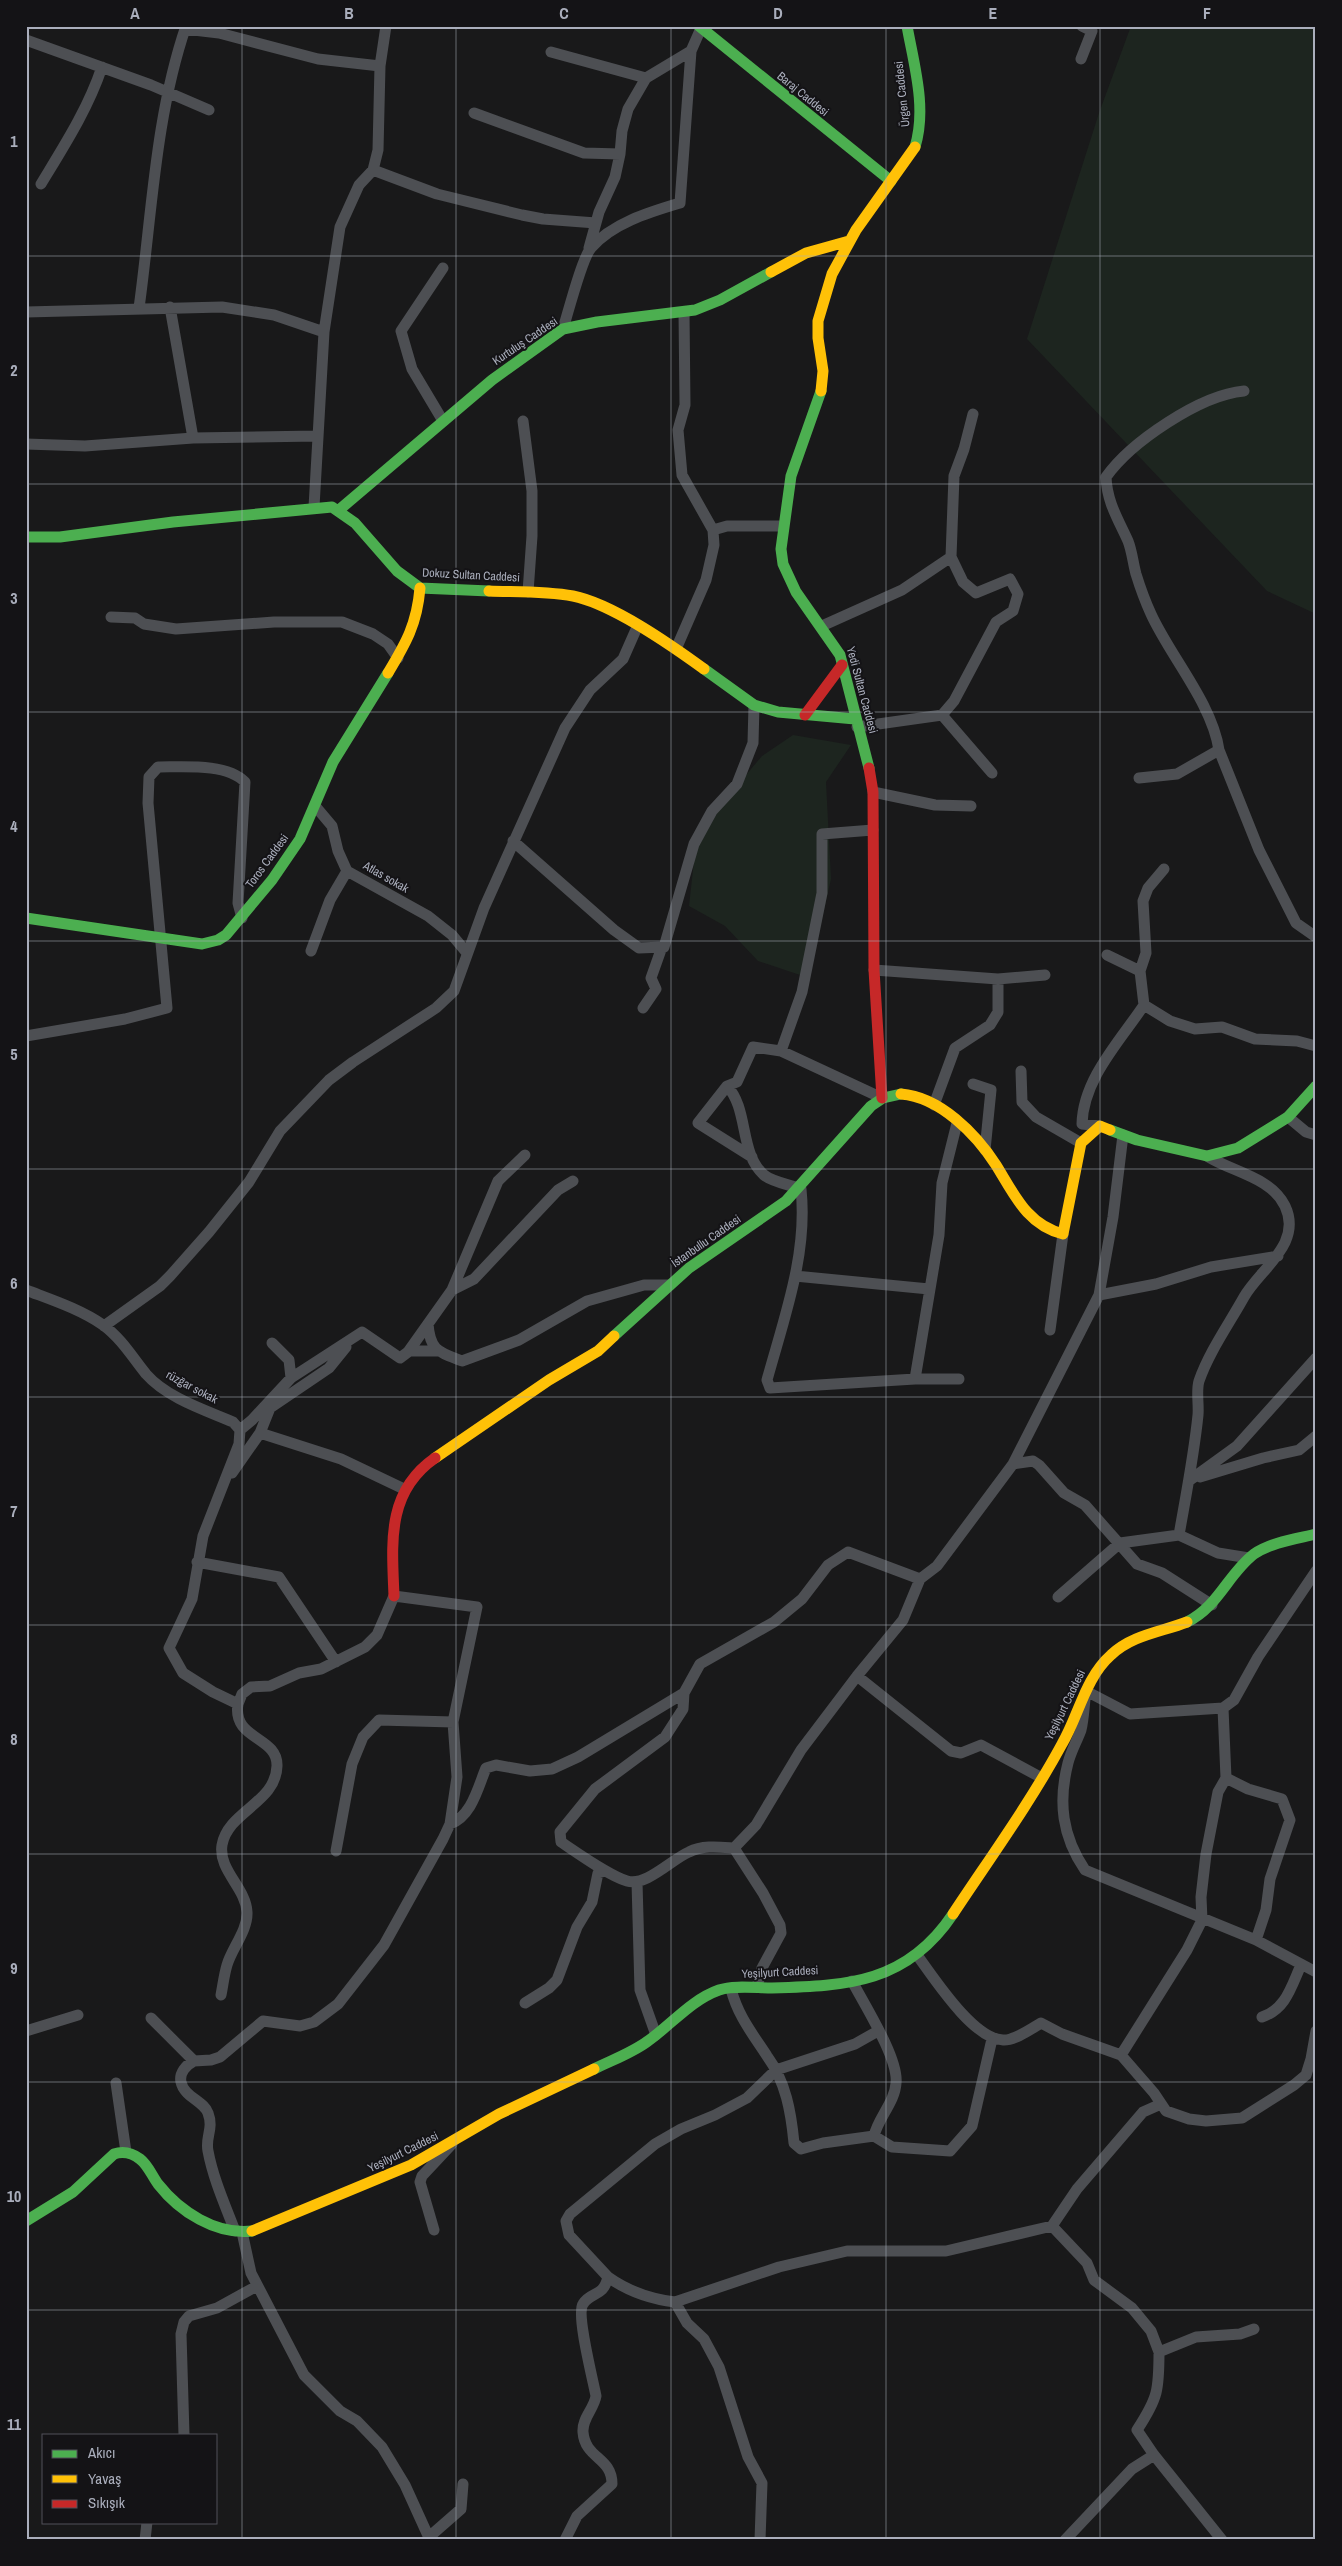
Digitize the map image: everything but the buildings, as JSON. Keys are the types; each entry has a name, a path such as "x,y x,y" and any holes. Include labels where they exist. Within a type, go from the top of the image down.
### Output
{"street":[{"path":"314,507 324,332 340,227 359,185 373,170 378,150 380,66 386,26"},
{"name":"Ürgen Caddesi","path":"891,181 914,150 918,140 917,87 907,26"},
{"path":"139,308 156,159 168,93 186,27 219,33 318,59 380,66"},
{"path":"589,249 606,234 645,214 680,202 691,51 700,27"},
{"name":"Baraj Caddesi","path":"700,27 891,181"},
{"path":"1081,60 1090,28"},
{"path":"26,40 44,48 102,67 209,110"},
{"path":"564,329 596,223 615,177 622,131 628,109 646,78 691,51"},
{"path":"551,52 646,78"},
{"path":"41,184 78,123 94,91 102,67"},
{"path":"474,113 584,153 620,154"},
{"path":"373,170 437,194 522,215 543,219 596,223"},
{"name":"Yedi Sultan Caddesi","path":"882,1098 874,970 873,792 842,665 832,638 824,626 805,607 781,559 782,526 794,462 822,387 823,366 817,322 828,287 849,241 891,181"},
{"name":"Kurtuluş Caddesi","path":"339,510 492,380 564,329 597,322 684,312 720,300 806,253 849,241"},
{"path":"443,268 401,330 412,369 443,422"},
{"path":"170,307 193,438"},
{"path":"26,312 222,307 274,315 324,332"},
{"path":"676,649 706,580 714,545 713,530 682,475 678,430 685,405 684,312"},
{"path":"1244,391 1228,392 1160,428 1133,447 1106,477 1107,490 1113,513 1129,542 1137,576 1151,615 1188,676 1217,737 1219,750 1259,850 1296,923 1316,937"},
{"path":"856,723 942,714 954,701 996,622 1013,610 1018,594 1010,579 976,593 963,582 951,558 954,476 964,449 973,414"},
{"path":"523,421 532,491 532,536 528,592"},
{"path":"26,444 85,446 193,438 318,436"},
{"path":"26,537 60,537 314,507 332,507 339,510"},
{"name":"Dokuz Sultan Caddesi","path":"339,510 407,580 420,588 528,592 573,596 587,600 638,625 676,649 754,705 766,710 856,723"},
{"path":"713,530 727,526 782,526"},
{"path":"824,626 902,590 951,558"},
{"name":"Toros Caddesi","path":"26,918 160,936 202,944 210,943 226,935 242,918 290,856 316,807 333,762 398,658 414,627 420,588"},
{"path":"111,617 135,618 144,624 176,628 274,622 342,622 373,634 388,644 398,658"},
{"path":"104,1326 160,1286 170,1276 209,1232 249,1182 280,1132 329,1080 353,1062 436,1008 454,991 464,967 467,952 513,841 565,728 590,690 623,658 638,625"},
{"path":"805,715 842,665"},
{"path":"643,1008 656,989 650,978 662,947 664,947 694,844 712,811 737,784 753,744 754,705"},
{"path":"942,714 992,773"},
{"path":"1139,778 1177,774 1219,750"},
{"path":"26,1036 164,1011 167,1008 168,996 160,936 148,803 149,777 158,767 198,768 232,772 245,782 238,903 242,918"},
{"path":"873,792 935,805 971,806"},
{"name":"Atlas sokak","path":"316,807 332,826 338,851 347,871 428,916 452,935 467,952"},
{"path":"781,1051 802,992 822,893 822,834 873,830"},
{"path":"513,841 614,930 639,948 662,947"},
{"path":"1164,869 1148,888 1143,901 1146,953 1140,971 1144,1005 1098,1072 1082,1105 1082,1124 1100,1126 1122,1135 1172,1150 1207,1156 1221,1164 1246,1173 1274,1190 1285,1207 1289,1224 1286,1239 1278,1256 1249,1288 1199,1382 1198,1414 1179,1535"},
{"path":"311,951 330,900 347,871"},
{"path":"1107,955 1140,971"},
{"path":"874,970 998,980 1045,975"},
{"path":"934,1105 955,1048 990,1025 998,1012 998,980"},
{"path":"1144,1005 1170,1021 1195,1029 1222,1027 1255,1039 1297,1041 1316,1046"},
{"path":"752,1157 698,1123 727,1086 737,1082 753,1047 781,1051 882,1098 901,1094 934,1105 957,1123 985,1150 1029,1216 1050,1231 1063,1234"},
{"path":"1021,1071 1022,1102 1036,1117 1081,1143"},
{"path":"973,1084 991,1090 985,1150"},
{"path":"727,1086 736,1096 752,1157 764,1176 801,1189 804,1226 795,1276 767,1380 770,1388 915,1379 958,1379"},
{"path":"1207,1156 1238,1148 1288,1117 1316,1086"},
{"name":"İstanbullu Caddesi","path":"394,1596 394,1526 404,1489 409,1479 427,1461 549,1380 598,1352 669,1285 705,1256 761,1221 801,1189 848,1131 882,1098"},
{"path":"1288,1117 1306,1132 1316,1135"},
{"path":"915,1379 939,1235 942,1183 957,1123"},
{"path":"1050,1330 1063,1234 1081,1143 1100,1126"},
{"path":"920,1579 848,1552 828,1565 802,1599 774,1622 700,1664 684,1692 683,1709 665,1737 594,1789 560,1832 561,1842 628,1882 637,1882 689,1852 707,1847 734,1848 756,1825 801,1750 856,1676 903,1620 920,1579 937,1566 1013,1464 1099,1295 1113,1217 1122,1135"},
{"path":"238,1704 213,1692 183,1673 169,1648 192,1598 203,1536 239,1444 240,1430 252,1420 290,1378 362,1332 400,1358 409,1350 452,1290 498,1181 525,1155"},
{"path":"452,1290 474,1278 558,1190 573,1181"},
{"path":"1099,1295 1156,1284 1211,1267 1278,1256"},
{"path":"795,1276 929,1289"},
{"path":"409,1350 438,1352 462,1361 519,1340 587,1301 644,1285 669,1285"},
{"name":"rüzğar sokak","path":"26,1290 81,1312 104,1326 135,1358 147,1375 164,1389 234,1422 240,1430"},
{"path":"428,1324 429,1340 438,1352"},
{"path":"220,1490 260,1433 270,1408 329,1368 352,1339"},
{"path":"272,1343 289,1360 290,1378"},
{"path":"1186,1495 1190,1480 1237,1446 1316,1358"},
{"path":"260,1433 341,1459 404,1489"},
{"path":"1190,1480 1263,1458 1299,1450 1316,1436"},
{"path":"1013,1464 1033,1461 1039,1465 1064,1493 1085,1505 1137,1564 1162,1573 1212,1604"},
{"name":"Yeşilyurt Caddesi","path":"239,2231 263,2226 385,2178 454,2141 499,2114 570,2082 656,2035 699,1999 721,1989 852,1981 880,1975 917,1955 928,1946 950,1918 1042,1778 1069,1732 1086,1691 1102,1663 1120,1646 1138,1637 1186,1623 1212,1604 1250,1558 1274,1546 1316,1534"},
{"path":"1058,1597 1120,1543 1179,1535 1218,1554 1250,1558"},
{"path":"197,1562 279,1577 336,1662"},
{"path":"1316,1571 1258,1657 1234,1700 1223,1708 1130,1714 1086,1691 1081,1728 1068,1762 1061,1804 1066,1828 1076,1856 1085,1870 1202,1920 1256,1940 1316,1972"},
{"path":"221,1995 227,1965 248,1914 246,1900 223,1859 222,1845 236,1820 261,1800 270,1788 276,1776 277,1764 274,1753 239,1724 236,1714 242,1694 251,1687 270,1686 298,1673 322,1669 365,1647 377,1635 394,1596 477,1608 453,1722 457,1778 450,1824 384,1945 353,1987 332,2009 314,2022 300,2026 263,2021 220,2057 211,2060 194,2060 186,2066 180,2081 184,2089 207,2109 210,2119 208,2154 239,2231 257,2286 304,2375 340,2411 357,2421 382,2447 405,2485 430,2538 461,2510 463,2484"},
{"path":"856,1676 951,1751 962,1753 980,1745 1042,1778"},
{"path":"450,1824 460,1821 469,1808 486,1768 496,1765 530,1772 552,1769 578,1757 684,1692"},
{"path":"1120,2055 1182,1958 1202,1920 1201,1897 1206,1854 1218,1792 1226,1778 1223,1708"},
{"path":"336,1851 352,1764 363,1737 379,1720 453,1722"},
{"path":"1226,1778 1248,1789 1282,1799 1290,1820 1270,1879 1266,1910 1256,1940"},
{"path":"734,1848 763,1893 780,1926 781,1933 762,1968 757,1987"},
{"path":"525,2003 549,1988 557,1980 577,1927 592,1902 594,1880 598,1873 606,1870"},
{"path":"637,1882 640,1990 656,2035"},
{"path":"917,1955 957,2010 992,2039 1005,2041 1042,2023 1062,2034 1120,2055 1166,2111 1190,2119 1206,2121 1242,2118 1294,2085 1306,2075 1316,2031"},
{"path":"1262,2017 1276,2012 1287,1996 1301,1965"},
{"path":"852,1981 891,2057 896,2083 887,2107 877,2122 874,2136"},
{"path":"731,1988 736,2008 776,2070 786,2093 792,2118 794,2143 801,2149 823,2143 874,2136 892,2147 950,2151 972,2126 992,2039"},
{"path":"26,2031 78,2015"},
{"path":"151,2018 194,2060"},
{"path":"878,2031 855,2044 776,2070 748,2098 715,2116 681,2129 655,2144 570,2214 566,2221 569,2235 608,2277 634,2293 655,2300 675,2302 779,2268 847,2251 946,2251 1052,2226 1077,2189 1143,2112 1161,2104"},
{"path":"116,2083 126,2152"},
{"path":"434,2230 420,2182 422,2176 454,2141"},
{"path":"26,2221 73,2192 114,2154 126,2152 143,2162 161,2187 204,2222 220,2229 239,2231"},
{"path":"1052,2226 1086,2263 1094,2280 1132,2308 1151,2331 1159,2352 1159,2378 1154,2404 1137,2430 1154,2455 1222,2540"},
{"path":"565,2540 577,2516 612,2484 612,2475 607,2464 593,2455 587,2447 583,2432 585,2420 595,2402 596,2396 582,2327 581,2306 584,2301 602,2291 608,2277"},
{"path":"184,2434 181,2334 184,2322 189,2316 217,2308 257,2286"},
{"path":"675,2302 688,2323 704,2339 719,2367 748,2457 762,2483 760,2540"},
{"path":"1159,2352 1196,2337 1240,2334 1254,2329"},
{"path":"1065,2540 1132,2469 1154,2455"},
{"path":"145,2540 147,2524"}],"shaded area":[{"path":"1131,26 1316,26 1316,614 1267,591 1027,339 1099,113"},
{"path":"793,735 851,745 826,782 831,879 809,978 758,961 725,926 689,906 695,852 724,801 762,756"}],"traffic: fast":[{"path":"699,26 891,181"},
{"path":"907,26 920,102 920,117 915,147"},
{"path":"339,510 492,380 563,329 597,322 695,310 720,300 771,272"},
{"path":"821,391 791,476 781,549 783,564 796,592 840,655 869,768"},
{"path":"26,537 60,537 173,522 332,507 355,523 397,571 420,588 489,591"},
{"path":"704,669 754,705 778,712 855,719"},
{"path":"26,918 202,944 218,940 226,935 272,880 300,839 333,762 388,673"},
{"path":"1110,1130 1137,1140 1207,1156 1238,1148 1288,1117 1316,1086"},
{"path":"614,1336 689,1268 786,1201 871,1106 883,1098 901,1094"},
{"path":"1187,1622 1207,1608 1237,1571 1254,1554 1276,1544 1316,1534"},
{"path":"594,2069 642,2045 699,2000 719,1990 738,1987 800,1987 851,1982 874,1976 896,1967 916,1954 935,1937 953,1914"},
{"path":"26,2221 73,2192 114,2154 127,2153 143,2161 167,2194 177,2204 200,2220 225,2229 252,2231"}],"traffic: slow":[{"path":"821,391 823,371 818,338 818,321 832,274 856,230 915,147"},
{"path":"771,272 806,253 849,241"},
{"path":"388,673 410,633 419,601 420,588"},
{"path":"489,591 552,593 589,600 641,626 704,669"},
{"path":"901,1094 929,1102 956,1119 988,1153 1016,1197 1031,1216 1040,1224 1063,1234 1081,1143 1100,1126 1110,1130"},
{"path":"435,1458 549,1380 598,1351 614,1336"},
{"path":"953,1914 1050,1766 1068,1733 1089,1686 1102,1664 1119,1648 1137,1638 1187,1622"},
{"path":"252,2231 411,2165 499,2114 594,2069"}],"traffic: jam":[{"path":"805,715 842,665"},
{"path":"869,768 873,792 874,970 882,1098"},
{"path":"394,1596 393,1538 395,1520 400,1503 408,1486 419,1472 435,1458"}]}
